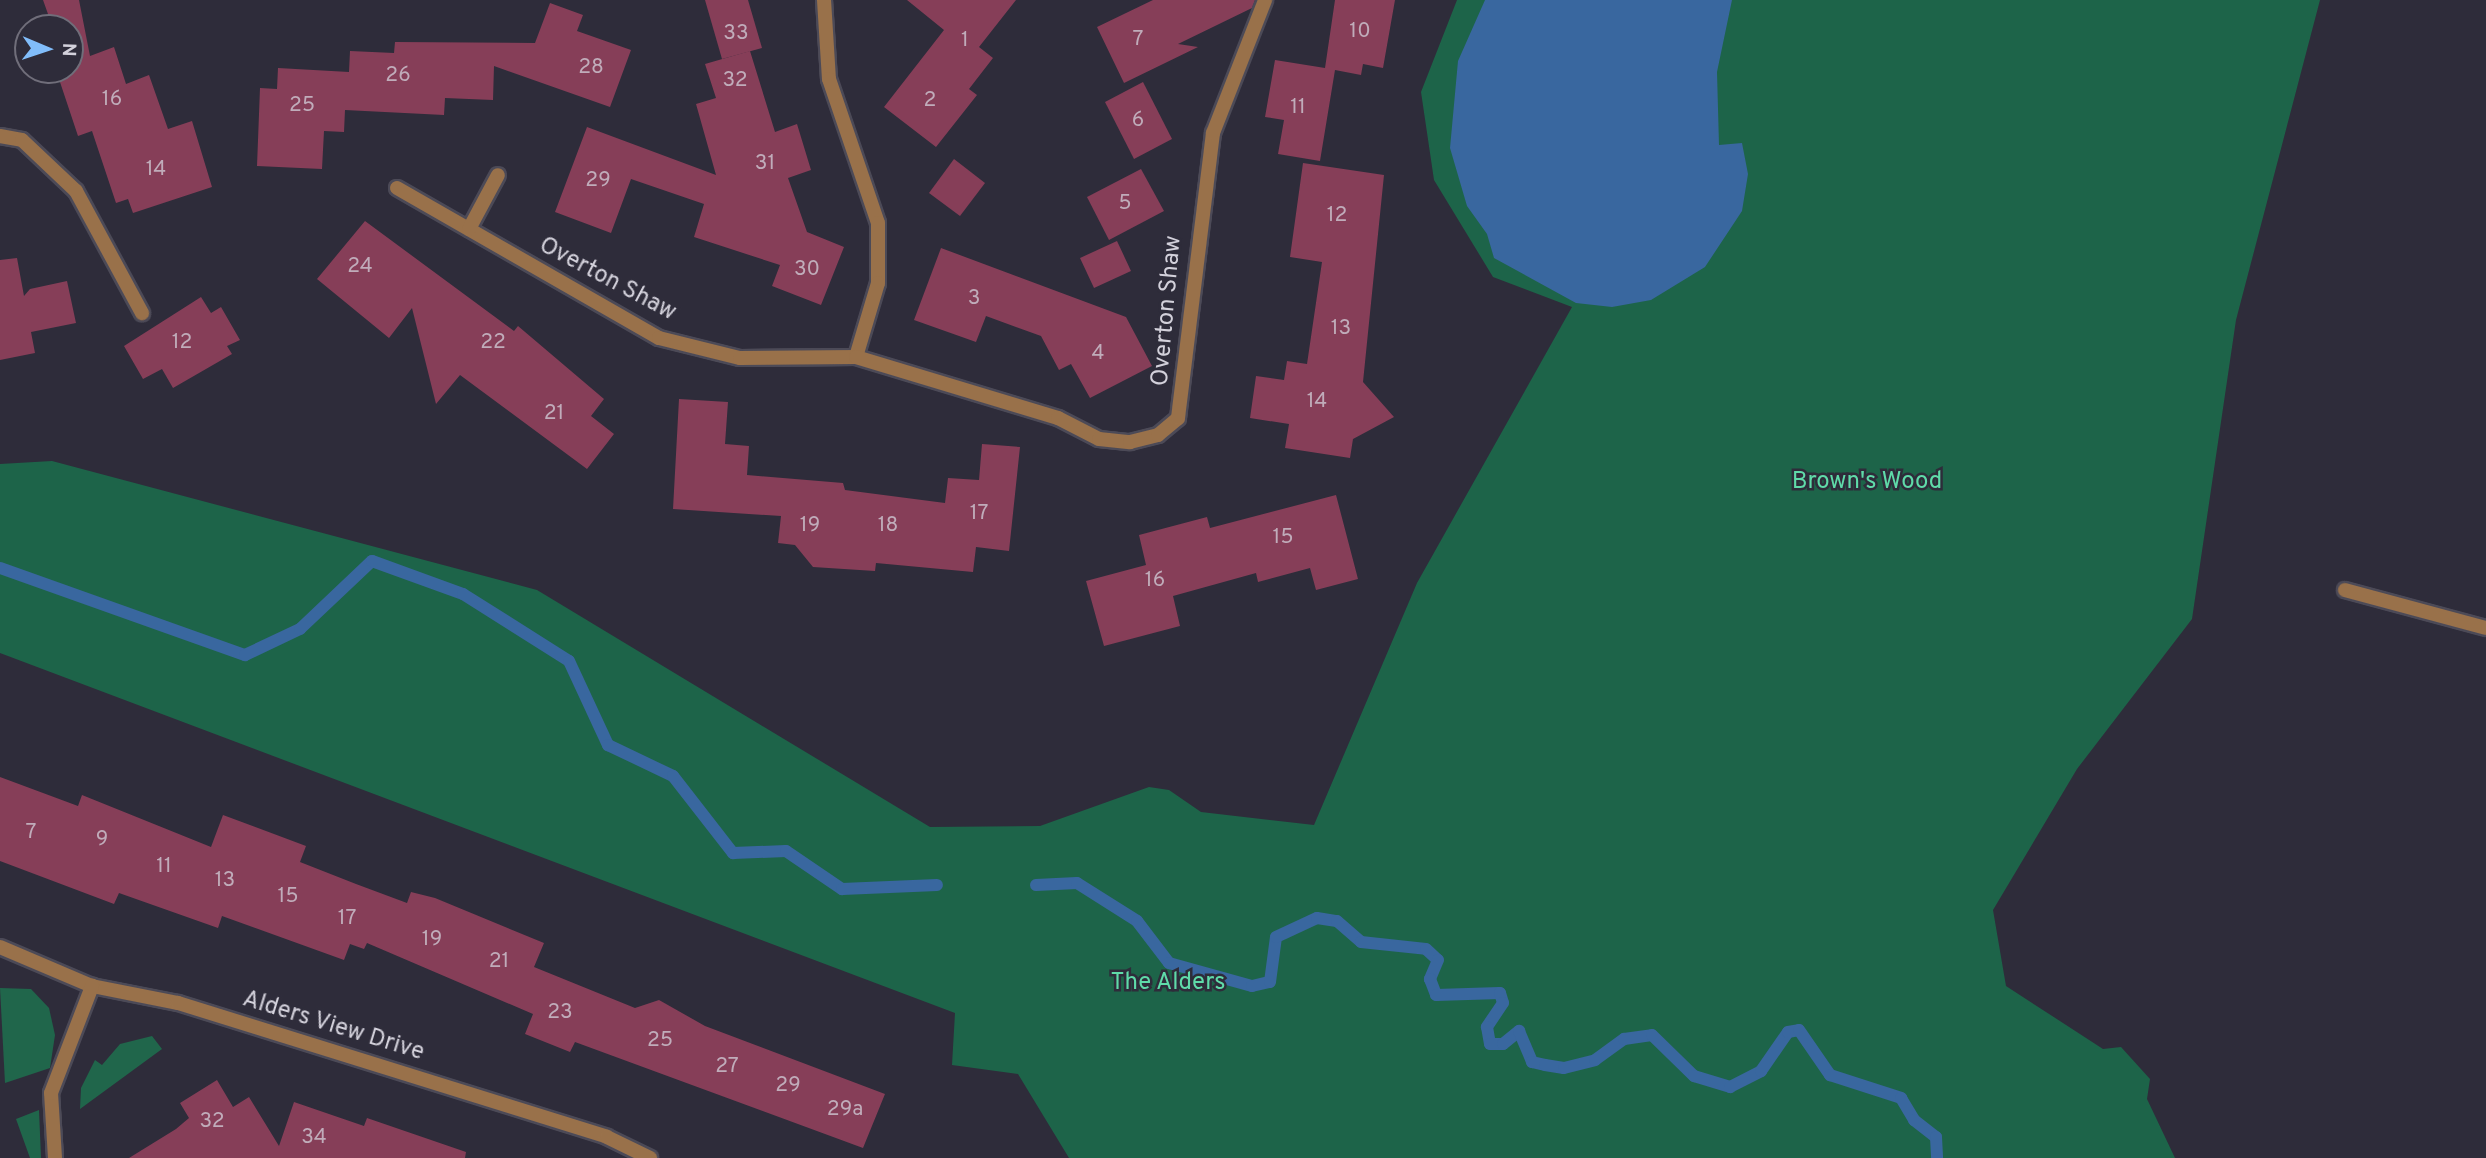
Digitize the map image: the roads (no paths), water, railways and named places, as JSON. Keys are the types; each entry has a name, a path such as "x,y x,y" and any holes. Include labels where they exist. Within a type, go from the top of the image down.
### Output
{"street":[{"path":"824,0 829,79 878,223 878,283 856,358"},
{"name":"Overton Shaw","path":"397,188 659,338 740,358 856,358 1058,418 1099,439 1130,442 1158,435 1178,418 1213,134 1265,0"},
{"path":"0,136 22,140 76,191 142,313"},
{"path":"469,229 498,175"},
{"path":"2345,590 2486,628"},
{"name":"Alders View Drive","path":"0,947 92,986 178,1003 607,1137 650,1158"},
{"path":"55,1158 51,1093 92,986"}],"water":[{"path":"1485,0 1732,0 1717,72 1719,145 1742,143 1748,174 1742,211 1705,267 1651,300 1612,307 1576,303 1494,258 1487,234 1467,206 1450,148 1458,61"}],"waterway":[{"path":"0,568 245,655 300,629 372,561 463,594 569,661 608,745 673,776 733,853 786,851 842,889 937,885"},
{"path":"1036,885 1077,883 1137,921 1169,963 1252,986 1270,982 1276,937 1317,918 1337,921 1361,942 1426,949 1438,960 1430,979 1436,995 1500,993 1503,1003 1487,1027 1490,1044 1503,1044 1519,1031 1532,1062 1545,1065 1564,1068 1595,1060 1624,1039 1652,1035 1694,1076 1730,1087 1761,1071 1788,1032 1799,1030 1830,1075 1901,1098 1914,1120 1936,1137 1937,1158"}],"park label":[{"name":"Brown's Wood","path":"1867,483"},
{"name":"The Alders","path":"1168,984"}]}
